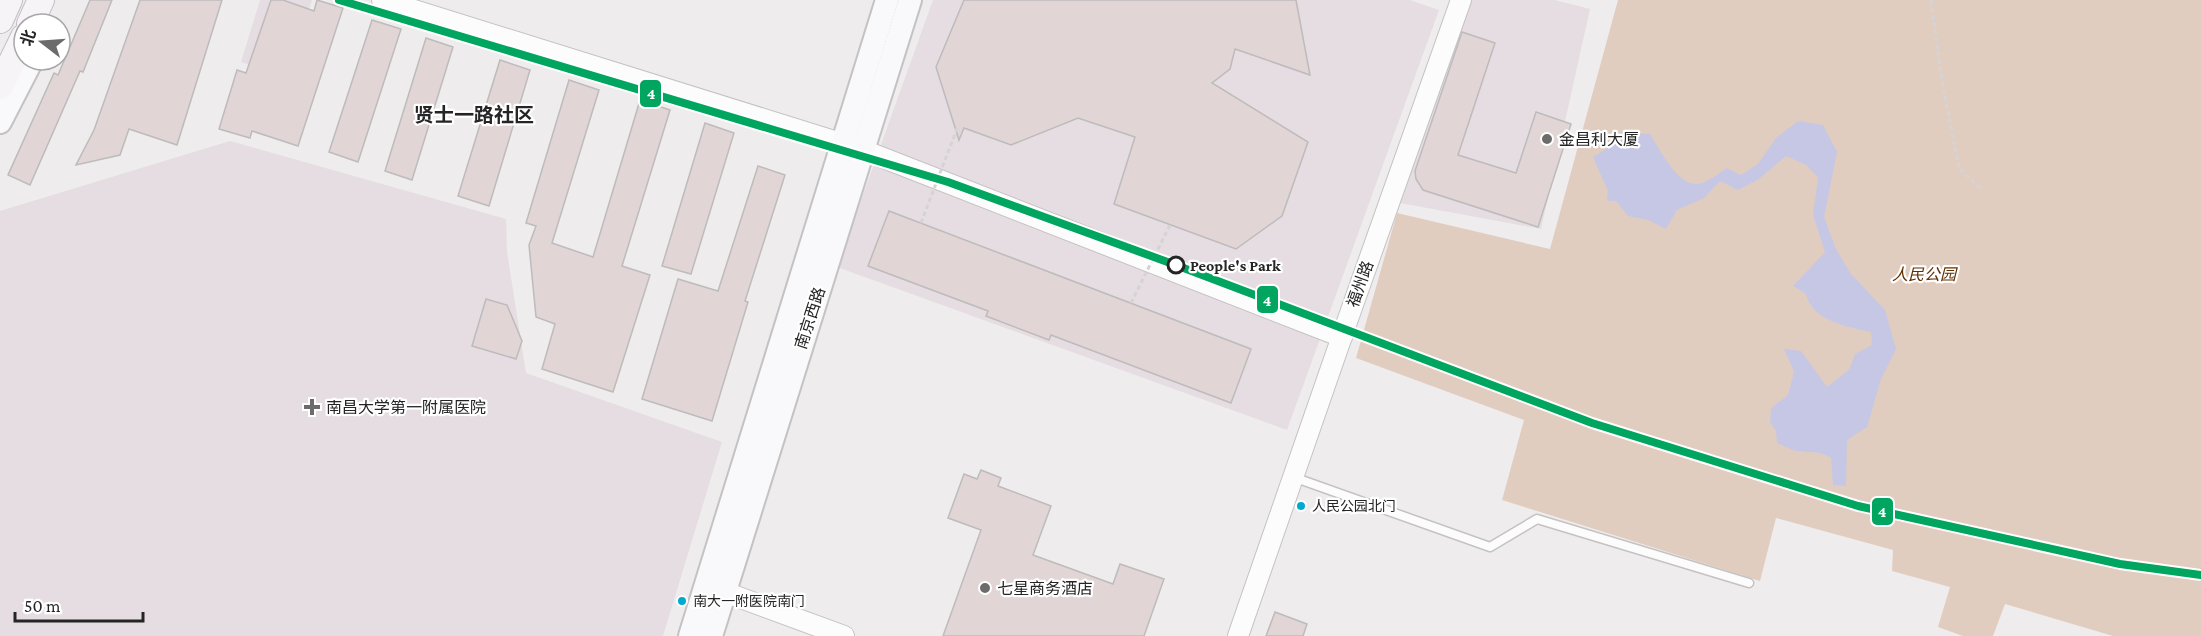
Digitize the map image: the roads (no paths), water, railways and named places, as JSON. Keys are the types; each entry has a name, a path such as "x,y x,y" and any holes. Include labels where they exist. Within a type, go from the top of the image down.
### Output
{"main road":[{"path":"0,20 9,0"},
{"name":"南京西路","path":"853,147 887,0"},
{"name":"南京西路","path":"690,636 715,588 853,147 910,0"},
{"path":"0,86 12,62"},
{"path":"0,122 26,72"},
{"name":"南京西路","path":"711,636 715,588"}],"street":[{"path":"382,0 853,147 1341,337"},
{"name":"福州路","path":"1238,636 1461,0"},
{"path":"715,588 844,636"}],"lane":[{"path":"1293,477 1490,547 1537,519 1749,583"}],"water":[{"path":"1798,121 1823,125 1837,152 1824,217 1836,249 1851,274 1885,310 1896,349 1881,379 1867,427 1847,440 1846,486 1833,485 1831,458 1821,453 1796,451 1777,443 1776,431 1770,422 1771,408 1788,395 1794,372 1784,349 1801,351 1827,387 1849,370 1855,354 1872,345 1871,332 1842,325 1823,317 1815,311 1806,294 1793,286 1825,252 1813,215 1818,177 1806,165 1786,156 1759,179 1738,190 1720,181 1704,198 1677,210 1666,229 1648,220 1628,216 1616,201 1607,201 1608,191 1593,157 1606,149 1621,132 1650,134 1676,173 1690,183 1698,184 1709,180 1727,168 1741,175 1758,164 1776,138"}],"place":[{"name":"金昌利大厦","path":"1547,139"},
{"name":"People's Park","path":"1176,265"},
{"name":"南昌大学第一附属医院","path":"312,407"},
{"name":"人民公园北门","path":"1301,506"},
{"name":"七星商务酒店","path":"985,588"},
{"name":"南大一附医院南门","path":"682,601"}],"district":[{"name":"贤士一路社区","path":"474,115"}],"park label":[{"name":"人民公园","path":"1924,274"}]}
